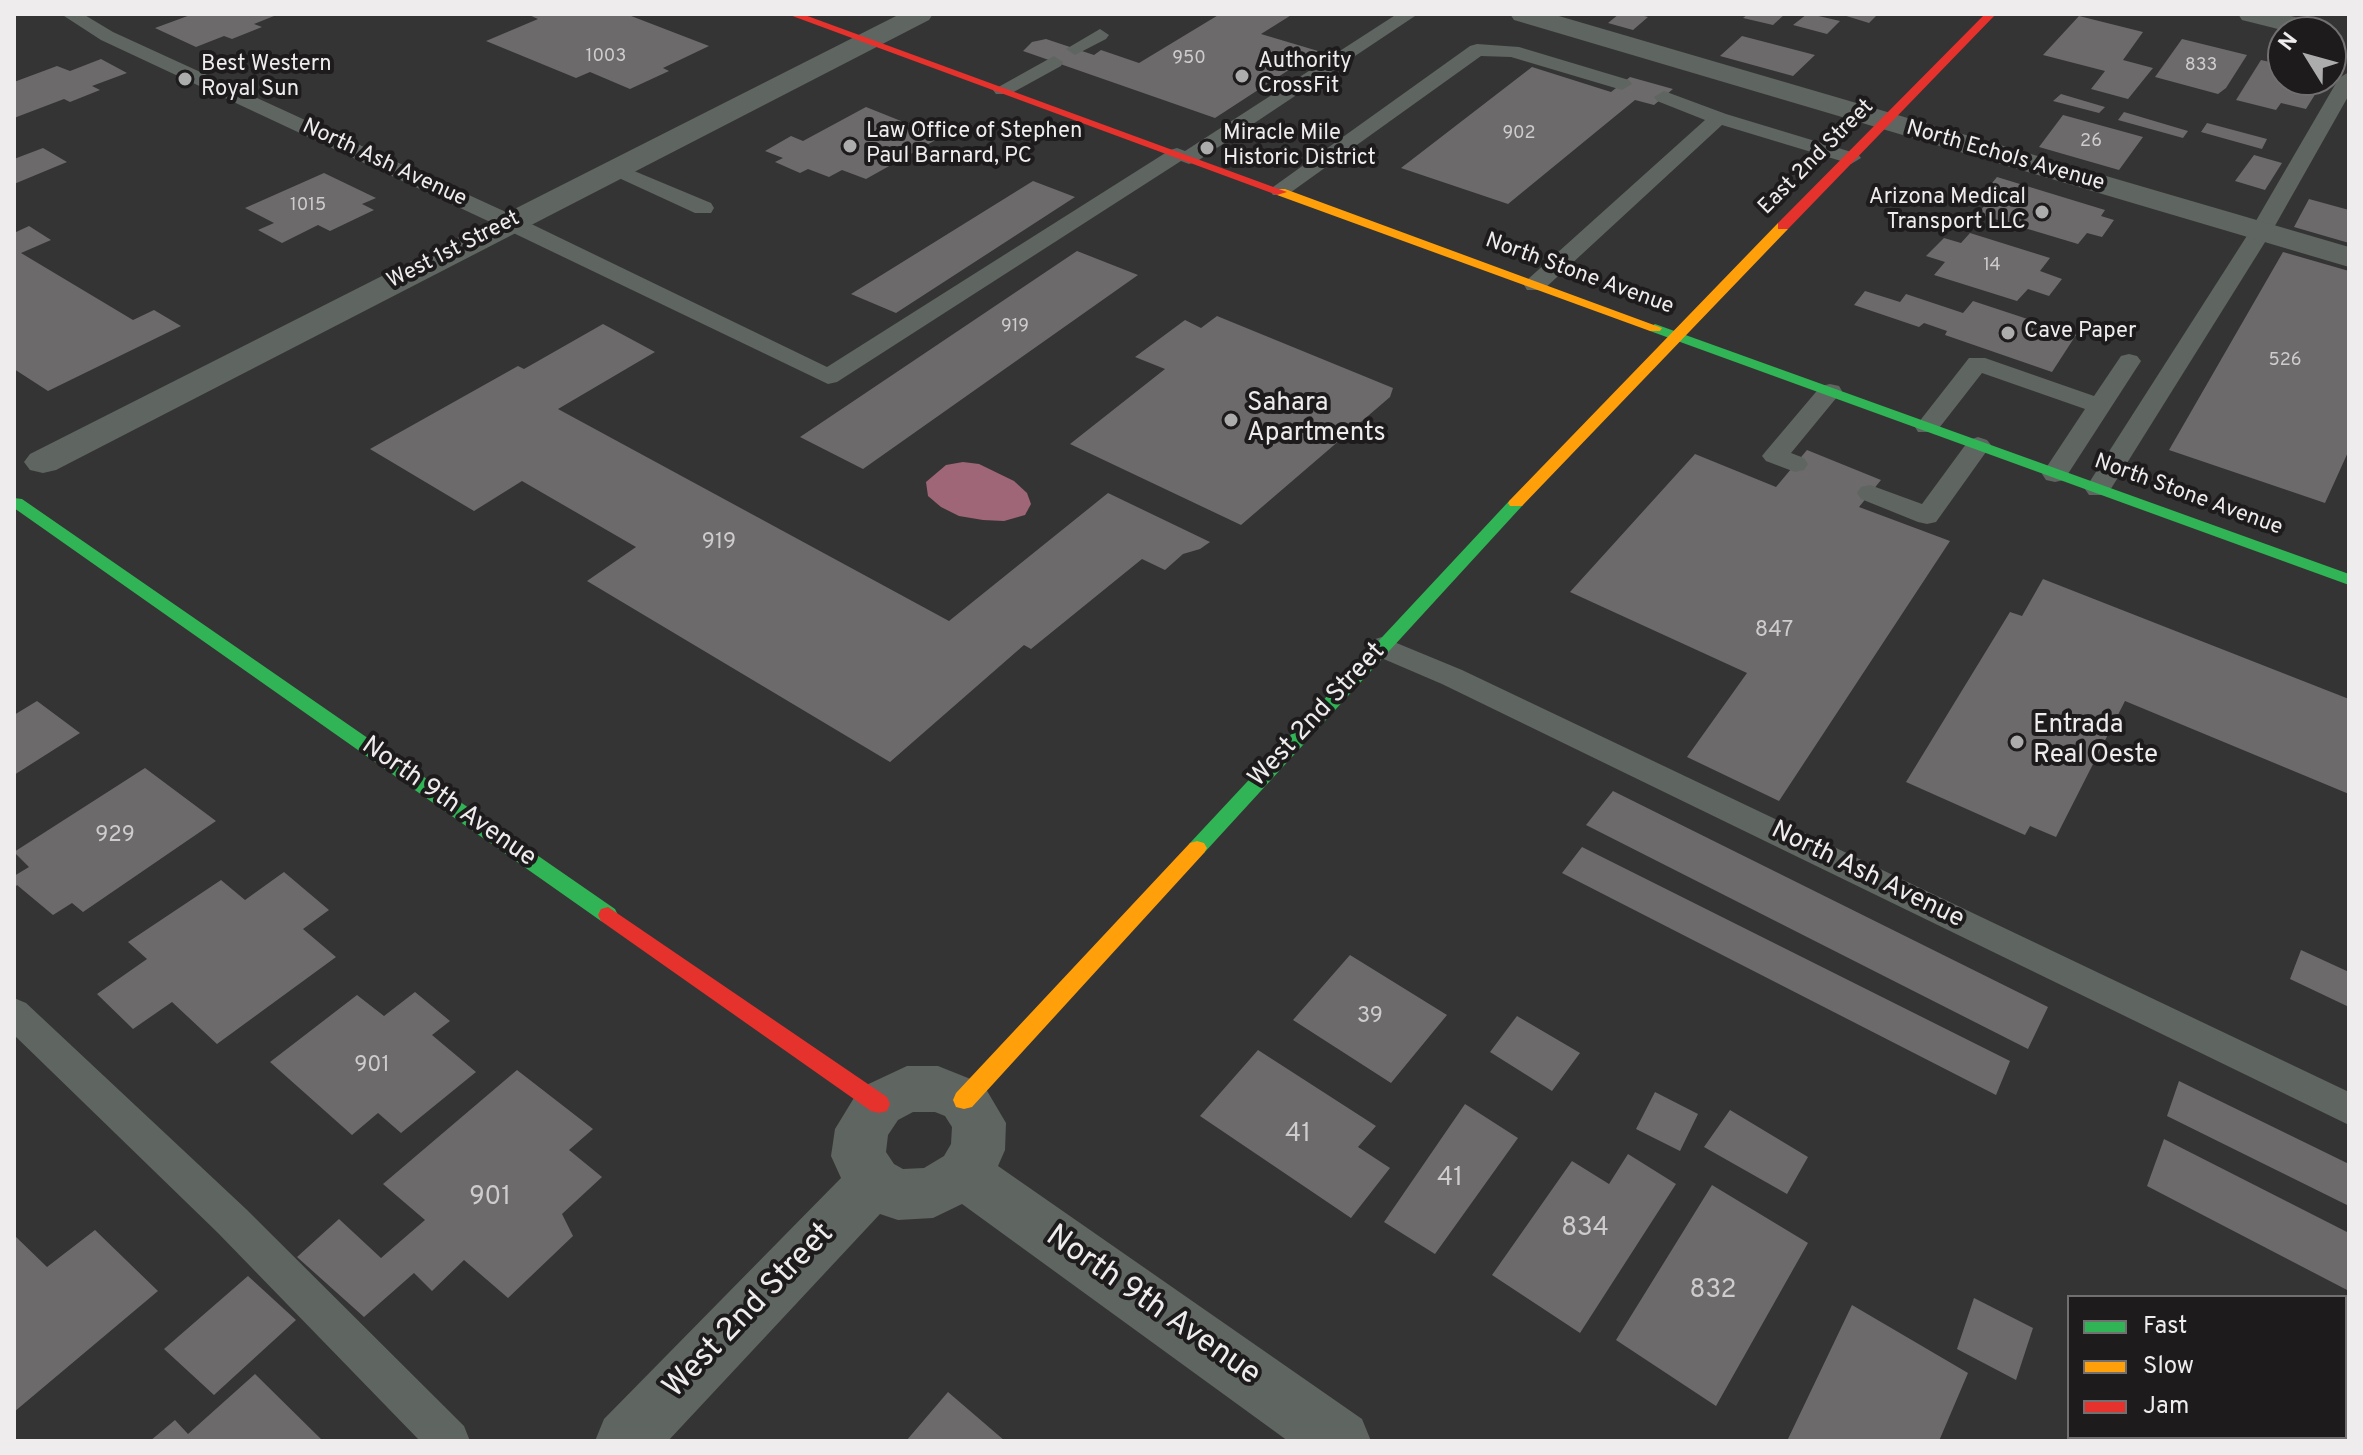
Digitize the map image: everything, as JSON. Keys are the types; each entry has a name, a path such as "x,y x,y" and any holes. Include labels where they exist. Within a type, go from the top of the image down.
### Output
{"street":[{"name":"North Stone Avenue","path":"792,14 2349,580"},
{"name":"West 1st Street","path":"28,459 511,223 920,14"},
{"name":"North Echols Avenue","path":"1523,14 2349,257"},
{"name":"East 2nd Street","path":"1676,336 1991,14"},
{"name":"West 2nd Street","path":"964,1100 1581,432 1676,336"},
{"path":"15,502 37,489 46,474 28,459"},
{"name":"North 9th Avenue","path":"15,502 879,1104"},
{"path":"907,1089 938,1089 964,1100 979,1123 978,1150 963,1173 933,1193 898,1195 874,1182 858,1156 862,1129 879,1104 907,1089"},
{"name":"North 9th Avenue","path":"963,1173 1340,1441"},
{"name":"West 2nd Street","path":"626,1441 874,1182"}],"lane":[{"path":"1183,156 1409,14"},
{"name":"North Ash Avenue","path":"85,16 107,36 511,223 828,377 1183,156"},
{"path":"1075,49 1100,35"},
{"path":"1280,191 1477,50 1512,51 1622,84"},
{"path":"1003,90 1054,62"},
{"path":"2098,489 2261,231 2349,78"},
{"path":"1664,97 1719,118 1851,158"},
{"path":"1535,285 1719,118"},
{"path":"615,169 703,208"},
{"path":"2055,474 2129,361"},
{"path":"1927,427 1977,363 2100,406"},
{"path":"1795,464 1775,456 1830,391"},
{"path":"1870,493 1927,516 1978,445"},
{"name":"North Ash Avenue","path":"1382,647 1452,677 2349,1109"},
{"path":"14,1013 232,1221 449,1441"}],"shaded area":[{"path":"963,462 979,464 1014,481 1027,493 1031,504 1025,515 1004,521 959,516 928,496 926,482 946,465"}],"building":[{"path":"193,14 279,14 254,24 262,27 232,39 224,36 196,47 155,28"},
{"path":"527,14 626,14 709,46 663,68 669,71 630,89 590,72 576,78 486,41 538,19"},
{"path":"1220,14 1293,14 1261,34 1318,51 1215,118 1023,51 1032,42 1046,39 1094,55 1101,50 1139,63"},
{"path":"1619,14 1648,17 1633,30 1608,23"},
{"path":"1748,14 1785,14 1773,25 1743,18"},
{"path":"1807,14 1840,21 1827,34 1793,25"},
{"path":"1840,14 1878,14 1869,23"},
{"path":"2079,16 2143,32 2123,60 2153,68 2128,99 2091,89 2105,71 2043,55"},
{"path":"1742,36 1815,55 1793,76 1720,56"},
{"path":"2182,39 2247,55 2226,88 2218,94 2155,77"},
{"path":"101,59 127,73 92,86 100,90 70,102 64,99 14,118 14,82 57,66 70,71"},
{"path":"2261,60 2267,61 2267,96 2314,96 2306,109 2281,103 2276,110 2236,100"},
{"path":"1532,67 1611,92 1630,77 1673,89 1654,105 1635,100 1508,204 1401,168"},
{"path":"2061,94 2105,107 2099,113 2053,101"},
{"name":"Law Office of Stephen Paul Barnard, PC","path":"866,107 941,137 866,179 842,170 829,177 808,169 800,173 775,162 783,158 765,151 791,136 803,141"},
{"path":"2124,112 2188,131 2183,138 2118,120"},
{"path":"2063,115 2143,137 2119,170 2039,147"},
{"path":"2207,123 2267,139 2262,149 2201,132"},
{"path":"43,148 67,162 14,184 14,159"},
{"path":"2254,155 2282,163 2265,190 2235,181"},
{"path":"324,173 376,198 362,204 374,210 330,231 318,225 282,243 258,230 274,223 245,208"},
{"name":"Arizona Medical Transport LLC","path":"1997,177 2105,210 2101,216 2114,220 2102,237 2087,233 2078,244 1978,214 1991,197 1982,195"},
{"path":"1033,181 1075,197 896,313 851,294"},
{"path":"2309,199 2349,210 2349,243 2294,227"},
{"path":"29,226 51,240 21,253 133,320 154,310 181,326 48,391 14,369 14,233"},
{"path":"1970,233 2050,258 2040,271 2062,279 2049,296 2028,289 2017,301 1934,275 1945,262 1926,256 1944,238 1961,243"},
{"path":"1077,251 1138,275 863,469 800,437"},
{"path":"2283,252 2349,271 2349,450 2325,503 2169,450"},
{"name":"Cave Paper","path":"1865,291 1900,302 1906,294 1963,313 1973,301 2076,335 2052,372 1945,335 1947,331 1924,323 1919,327 1854,305"},
{"name":"Sahara Apartments","path":"1217,316 1393,388 1390,397 1241,525 1070,444 1165,369 1135,357 1185,320 1201,328"},
{"path":"603,324 655,352 558,409 949,621 1108,493 1210,542 1183,554 1165,570 1142,559 1031,649 1024,645 890,762 587,581 636,547 522,481 474,511 370,449 518,366 524,369"},
{"path":"1807,450 1881,480 1859,507 1950,541 1779,801 1687,757 1747,673 1570,592 1695,454 1776,487"},
{"name":"Entrada Real Oeste","path":"2043,579 2349,699 2349,794 2125,701 2056,837 2030,826 2025,835 1906,782 2010,612 2022,616"},
{"path":"37,701 80,733 14,775 14,715"},
{"path":"145,768 216,821 83,912 72,903 53,915 17,885 14,888 14,876 29,867 14,852"},
{"path":"1613,791 2048,1007 2028,1049 1586,825"},
{"path":"1582,847 2010,1061 1996,1095 1562,873"},
{"path":"284,872 329,910 303,929 336,957 217,1044 172,1002 133,1029 97,994 147,959 128,942 221,880 245,900"},
{"path":"2301,950 2349,972 2349,1007 2290,979"},
{"path":"1350,955 1447,1015 1391,1083 1293,1020"},
{"path":"415,992 450,1021 432,1035 476,1072 401,1133 378,1113 352,1135 270,1062 357,995 384,1016"},
{"path":"1517,1016 1580,1053 1552,1091 1490,1052"},
{"path":"1258,1050 1376,1126 1358,1147 1390,1168 1351,1218 1200,1116"},
{"path":"517,1070 593,1129 569,1150 602,1177 562,1214 573,1236 508,1298 464,1260 432,1291 414,1273 364,1317 297,1257 339,1219 381,1258 425,1220 383,1184"},
{"path":"2179,1081 2349,1164 2349,1206 2167,1116"},
{"path":"1655,1092 1698,1114 1680,1151 1636,1129"},
{"path":"1465,1104 1518,1138 1435,1254 1384,1222"},
{"path":"1730,1110 1808,1157 1787,1194 1704,1147"},
{"path":"2164,1139 2349,1233 2349,1291 2147,1186"},
{"path":"1628,1154 1676,1184 1580,1333 1492,1275 1572,1161 1609,1184"},
{"path":"1712,1185 1808,1243 1716,1406 1616,1340"},
{"path":"95,1230 158,1291 14,1412 14,1235 47,1267"},
{"path":"248,1276 296,1320 214,1395 164,1349"},
{"path":"1974,1298 2033,1328 2016,1380 1957,1349"},
{"path":"1852,1305 1968,1373 1939,1441 1787,1441"},
{"path":"255,1374 323,1441 150,1441 175,1420 188,1434"},
{"path":"948,1392 1005,1441 906,1441"},
{"path":"2158,1439 2208,1439 2207,1441"}],"traffic: fast":[{"path":"1655,328 2349,580"},
{"path":"16,502 608,915"},
{"path":"1197,848 1516,503"}],"traffic: slow":[{"path":"1281,192 1655,328"},
{"path":"1516,503 1783,226"},
{"path":"964,1100 1197,848"}],"traffic: jam":[{"path":"792,14 1281,192"},
{"path":"1783,226 1991,14"},
{"path":"608,915 879,1104"}],"place":[{"name":"Authority CrossFit","path":"1242,76"},
{"name":"Best Western Royal Sun","path":"185,79"},
{"name":"Law Office of Stephen Paul Barnard, PC","path":"850,146"},
{"name":"Miracle Mile Historic District","path":"1207,148"},
{"name":"Arizona Medical Transport LLC","path":"2042,212"},
{"name":"Cave Paper","path":"2008,333"},
{"name":"Sahara Apartments","path":"1231,420"},
{"name":"Entrada Real Oeste","path":"2017,742"}]}
